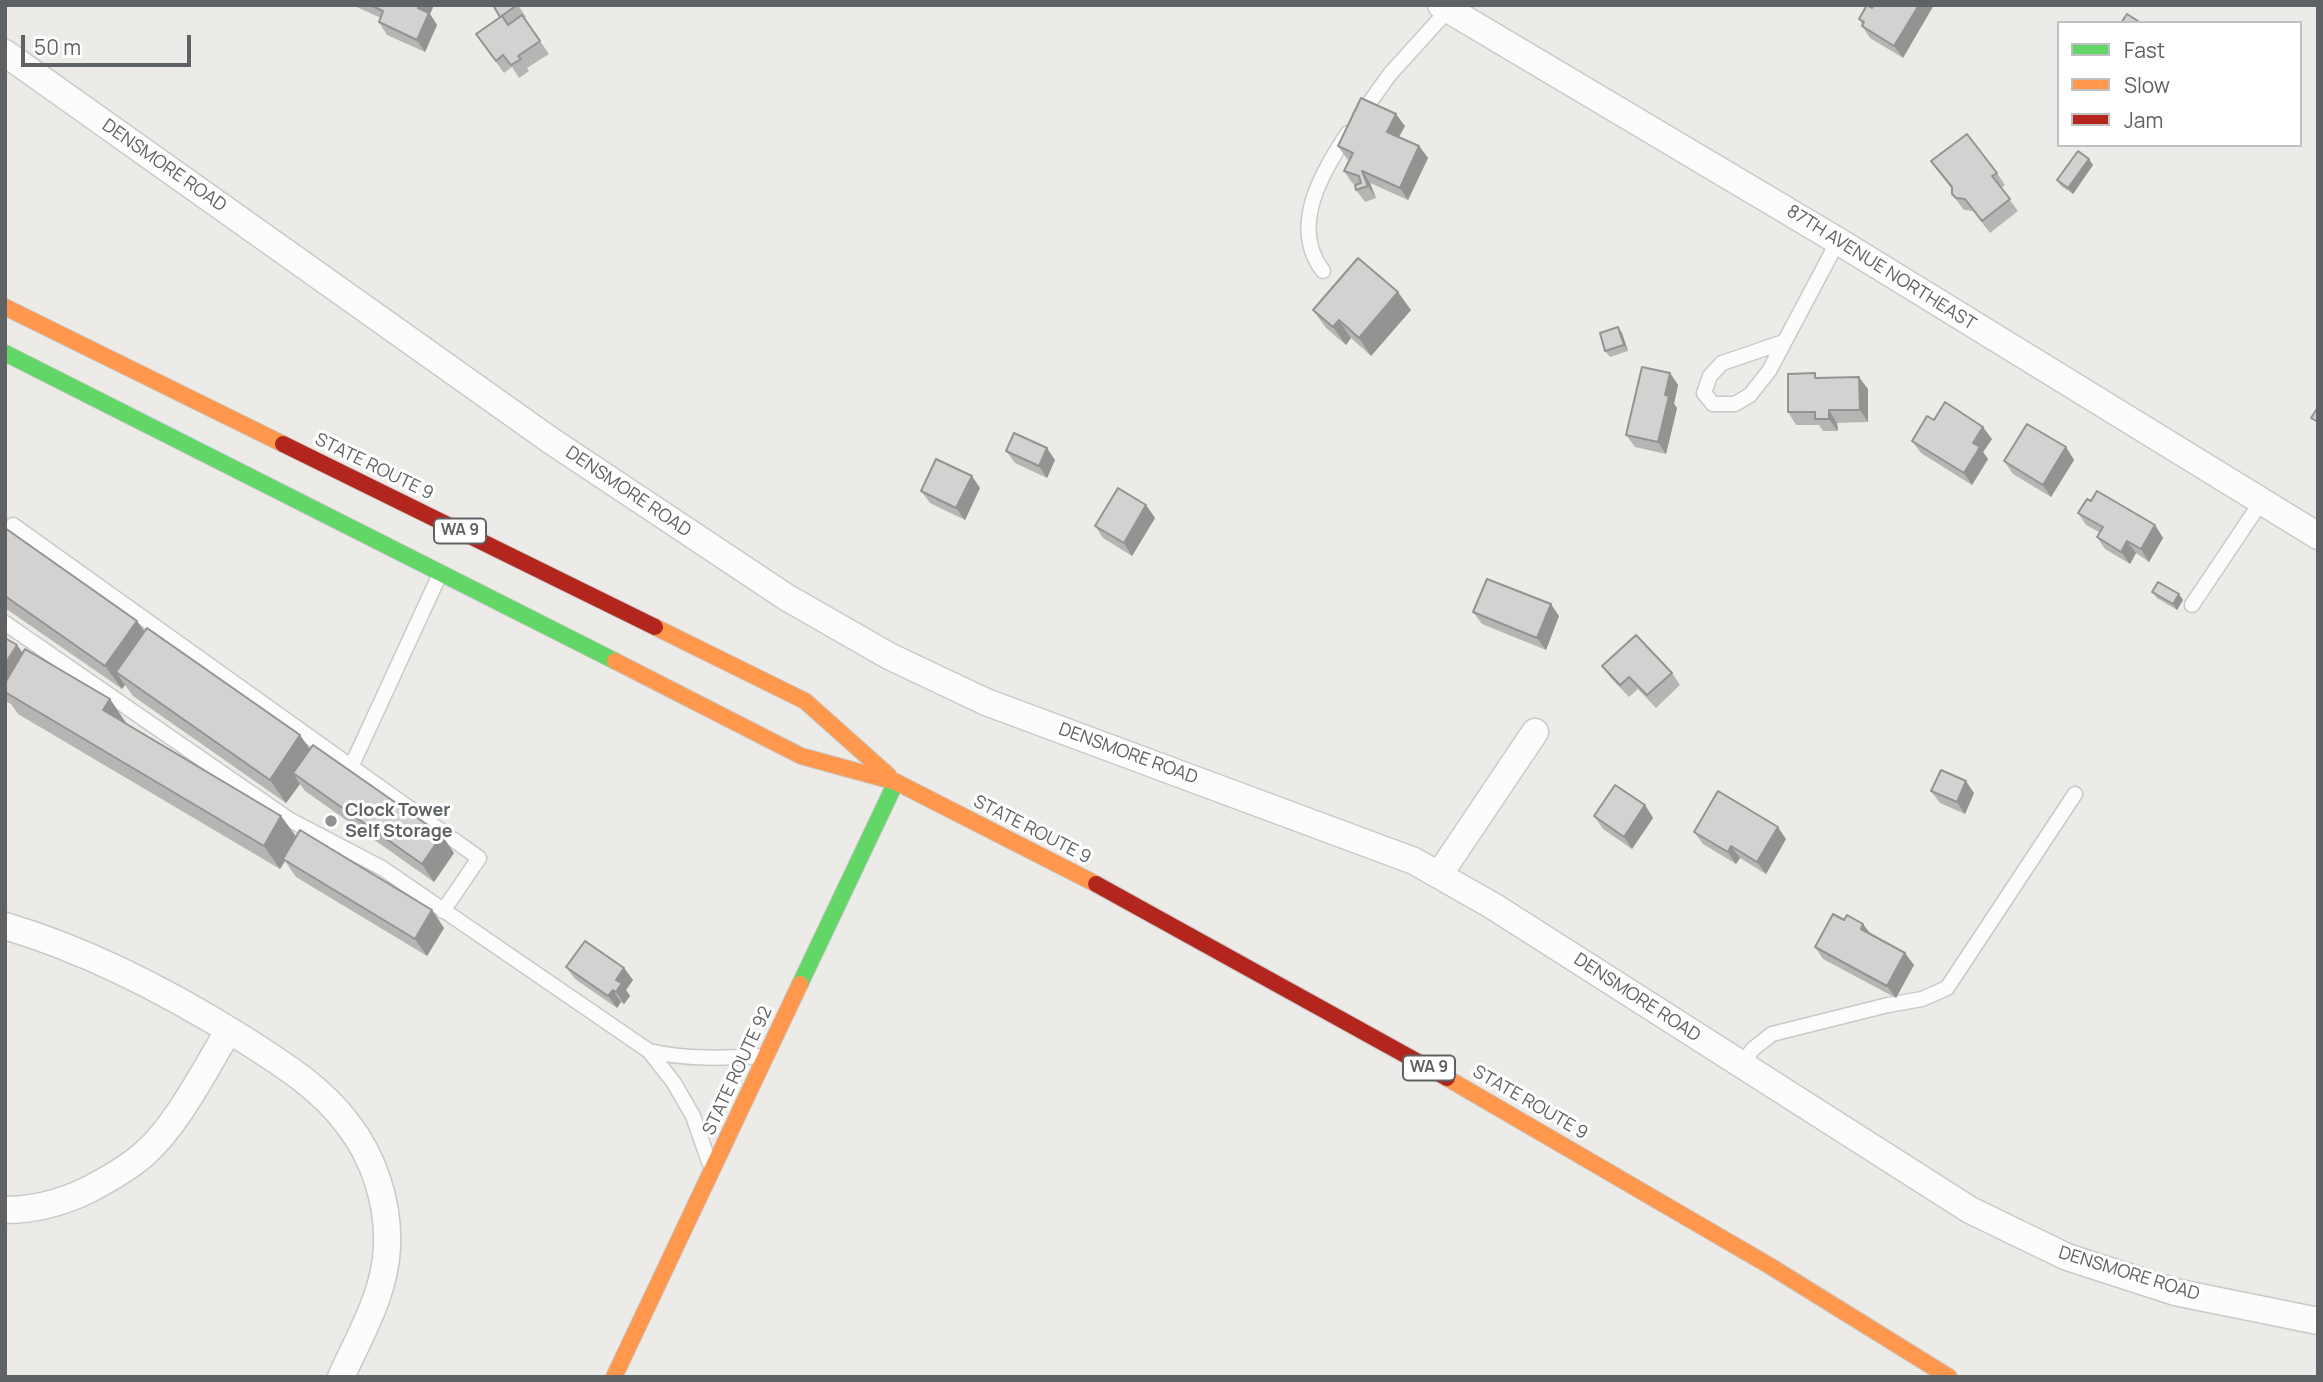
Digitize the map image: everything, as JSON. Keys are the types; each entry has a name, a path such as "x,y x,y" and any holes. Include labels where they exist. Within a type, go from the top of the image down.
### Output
{"main road":[{"name":"STATE ROUTE 9","path":"5,307 805,701 896,782"},
{"name":"STATE ROUTE 9","path":"5,354 801,757 896,782 1108,890 1507,1111 1770,1266 1949,1377"},
{"name":"STATE ROUTE 92","path":"614,1377 896,782"}],"street":[{"name":"87TH AVENUE NORTHEAST","path":"1445,7 1838,241 2318,536"},
{"name":"DENSMORE ROAD","path":"5,53 550,440 797,604 889,656 986,702 1401,856 1439,875 1493,906 1970,1210 2067,1257 2175,1292 2318,1321"},
{"path":"1439,875 1535,732"},
{"path":"5,926 143,980 279,1062 315,1088 347,1123 370,1160 384,1205 387,1248 379,1295 341,1377"},
{"path":"5,1210 31,1210 69,1199 108,1180 144,1154 175,1118 229,1030"}],"lane":[{"path":"1323,271 1309,241 1308,221 1311,203 1320,182 1345,137 1390,74 1445,7"},
{"path":"1784,342 1722,363 1710,376 1704,393 1713,404 1735,404 1750,395 1769,371 1838,241"},
{"path":"2192,605 2261,502"},
{"path":"5,536 13,525 478,858 443,911"},
{"path":"351,767 441,573"},
{"path":"5,623 290,820 382,868 649,1051 674,1083 693,1116 712,1170"},
{"path":"1742,1065 1753,1049 1772,1034 1922,999 1947,988 2075,794"},
{"path":"649,1051 674,1057 716,1059 766,1056"}],"building":[{"path":"370,5 420,5 418,8 429,13 417,40 379,22 383,11"},
{"path":"493,5 517,5 500,17"},
{"path":"1867,5 1872,8 1874,5 1919,5 1894,46 1862,26 1864,22 1859,19"},
{"path":"2127,14 2138,21 2122,21"},
{"path":"522,15 540,41 518,56 521,59 511,65 503,55 496,61 476,34 502,16 508,25"},
{"path":"1361,98 1396,114 1387,132 1419,146 1400,188 1362,171 1368,186 1356,190 1355,185 1361,183 1359,176 1344,171 1353,153 1338,146"},
{"path":"1967,134 1997,173 1992,176 2010,199 1982,221 1965,199 1956,198 1952,194 1952,187 1931,161"},
{"path":"2078,151 2089,159 2068,188 2057,180"},
{"path":"1358,258 1398,292 1359,338 1339,320 1333,327 1313,310"},
{"path":"1618,327 1624,345 1605,351 1600,333"},
{"path":"1642,367 1670,373 1665,395 1669,396 1658,442 1626,435"},
{"path":"1815,373 1815,378 1859,377 1860,410 1829,410 1829,419 1815,419 1815,412 1788,412 1788,374"},
{"path":"1945,402 1983,427 1973,443 1980,447 1964,473 1912,441 1927,416 1934,420"},
{"path":"2318,407 2318,422 2311,418"},
{"path":"2027,424 2066,447 2043,485 2004,461"},
{"path":"1014,433 1047,448 1039,466 1006,451"},
{"path":"936,459 972,476 956,508 921,491"},
{"path":"1118,488 1146,505 1124,543 1095,526"},
{"path":"2097,491 2155,525 2141,549 2127,541 2121,552 2097,537 2103,527 2078,513 2087,499 2091,501"},
{"path":"5,528 137,621 105,666 5,596"},
{"path":"1487,579 1551,604 1537,638 1473,612"},
{"path":"2158,582 2179,594 2173,604 2152,592"},
{"path":"147,628 300,735 270,780 116,672"},
{"path":"1636,635 1672,673 1647,695 1629,677 1620,685 1602,666"},
{"path":"5,638 17,645 5,664"},
{"path":"25,649 110,699 103,710 281,816 264,846 5,692 5,683"},
{"path":"313,745 442,835 422,864 293,773"},
{"path":"1941,770 1966,781 1957,802 1931,791"},
{"path":"1615,785 1645,805 1624,837 1594,816"},
{"path":"1718,791 1778,827 1757,862 1731,846 1728,852 1694,832"},
{"path":"300,830 432,910 415,939 283,859"},
{"path":"1833,914 1844,920 1847,915 1863,924 1861,929 1905,953 1887,986 1815,947"},
{"path":"585,941 624,968 616,980 622,983 616,992 613,990 608,996 566,967"}],"traffic: fast":[{"path":"5,353 615,661"},
{"path":"800,984 896,782"}],"traffic: slow":[{"path":"5,307 283,444"},
{"path":"655,627 805,701 889,776"},
{"path":"615,661 801,756 896,782 1096,884"},
{"path":"614,1377 800,984"},
{"path":"1447,1078 1770,1266 1949,1377"}],"traffic: jam":[{"path":"283,444 655,627"},
{"path":"1096,884 1447,1078"}],"place":[{"name":"Clock Tower Self Storage","path":"331,821"}]}
